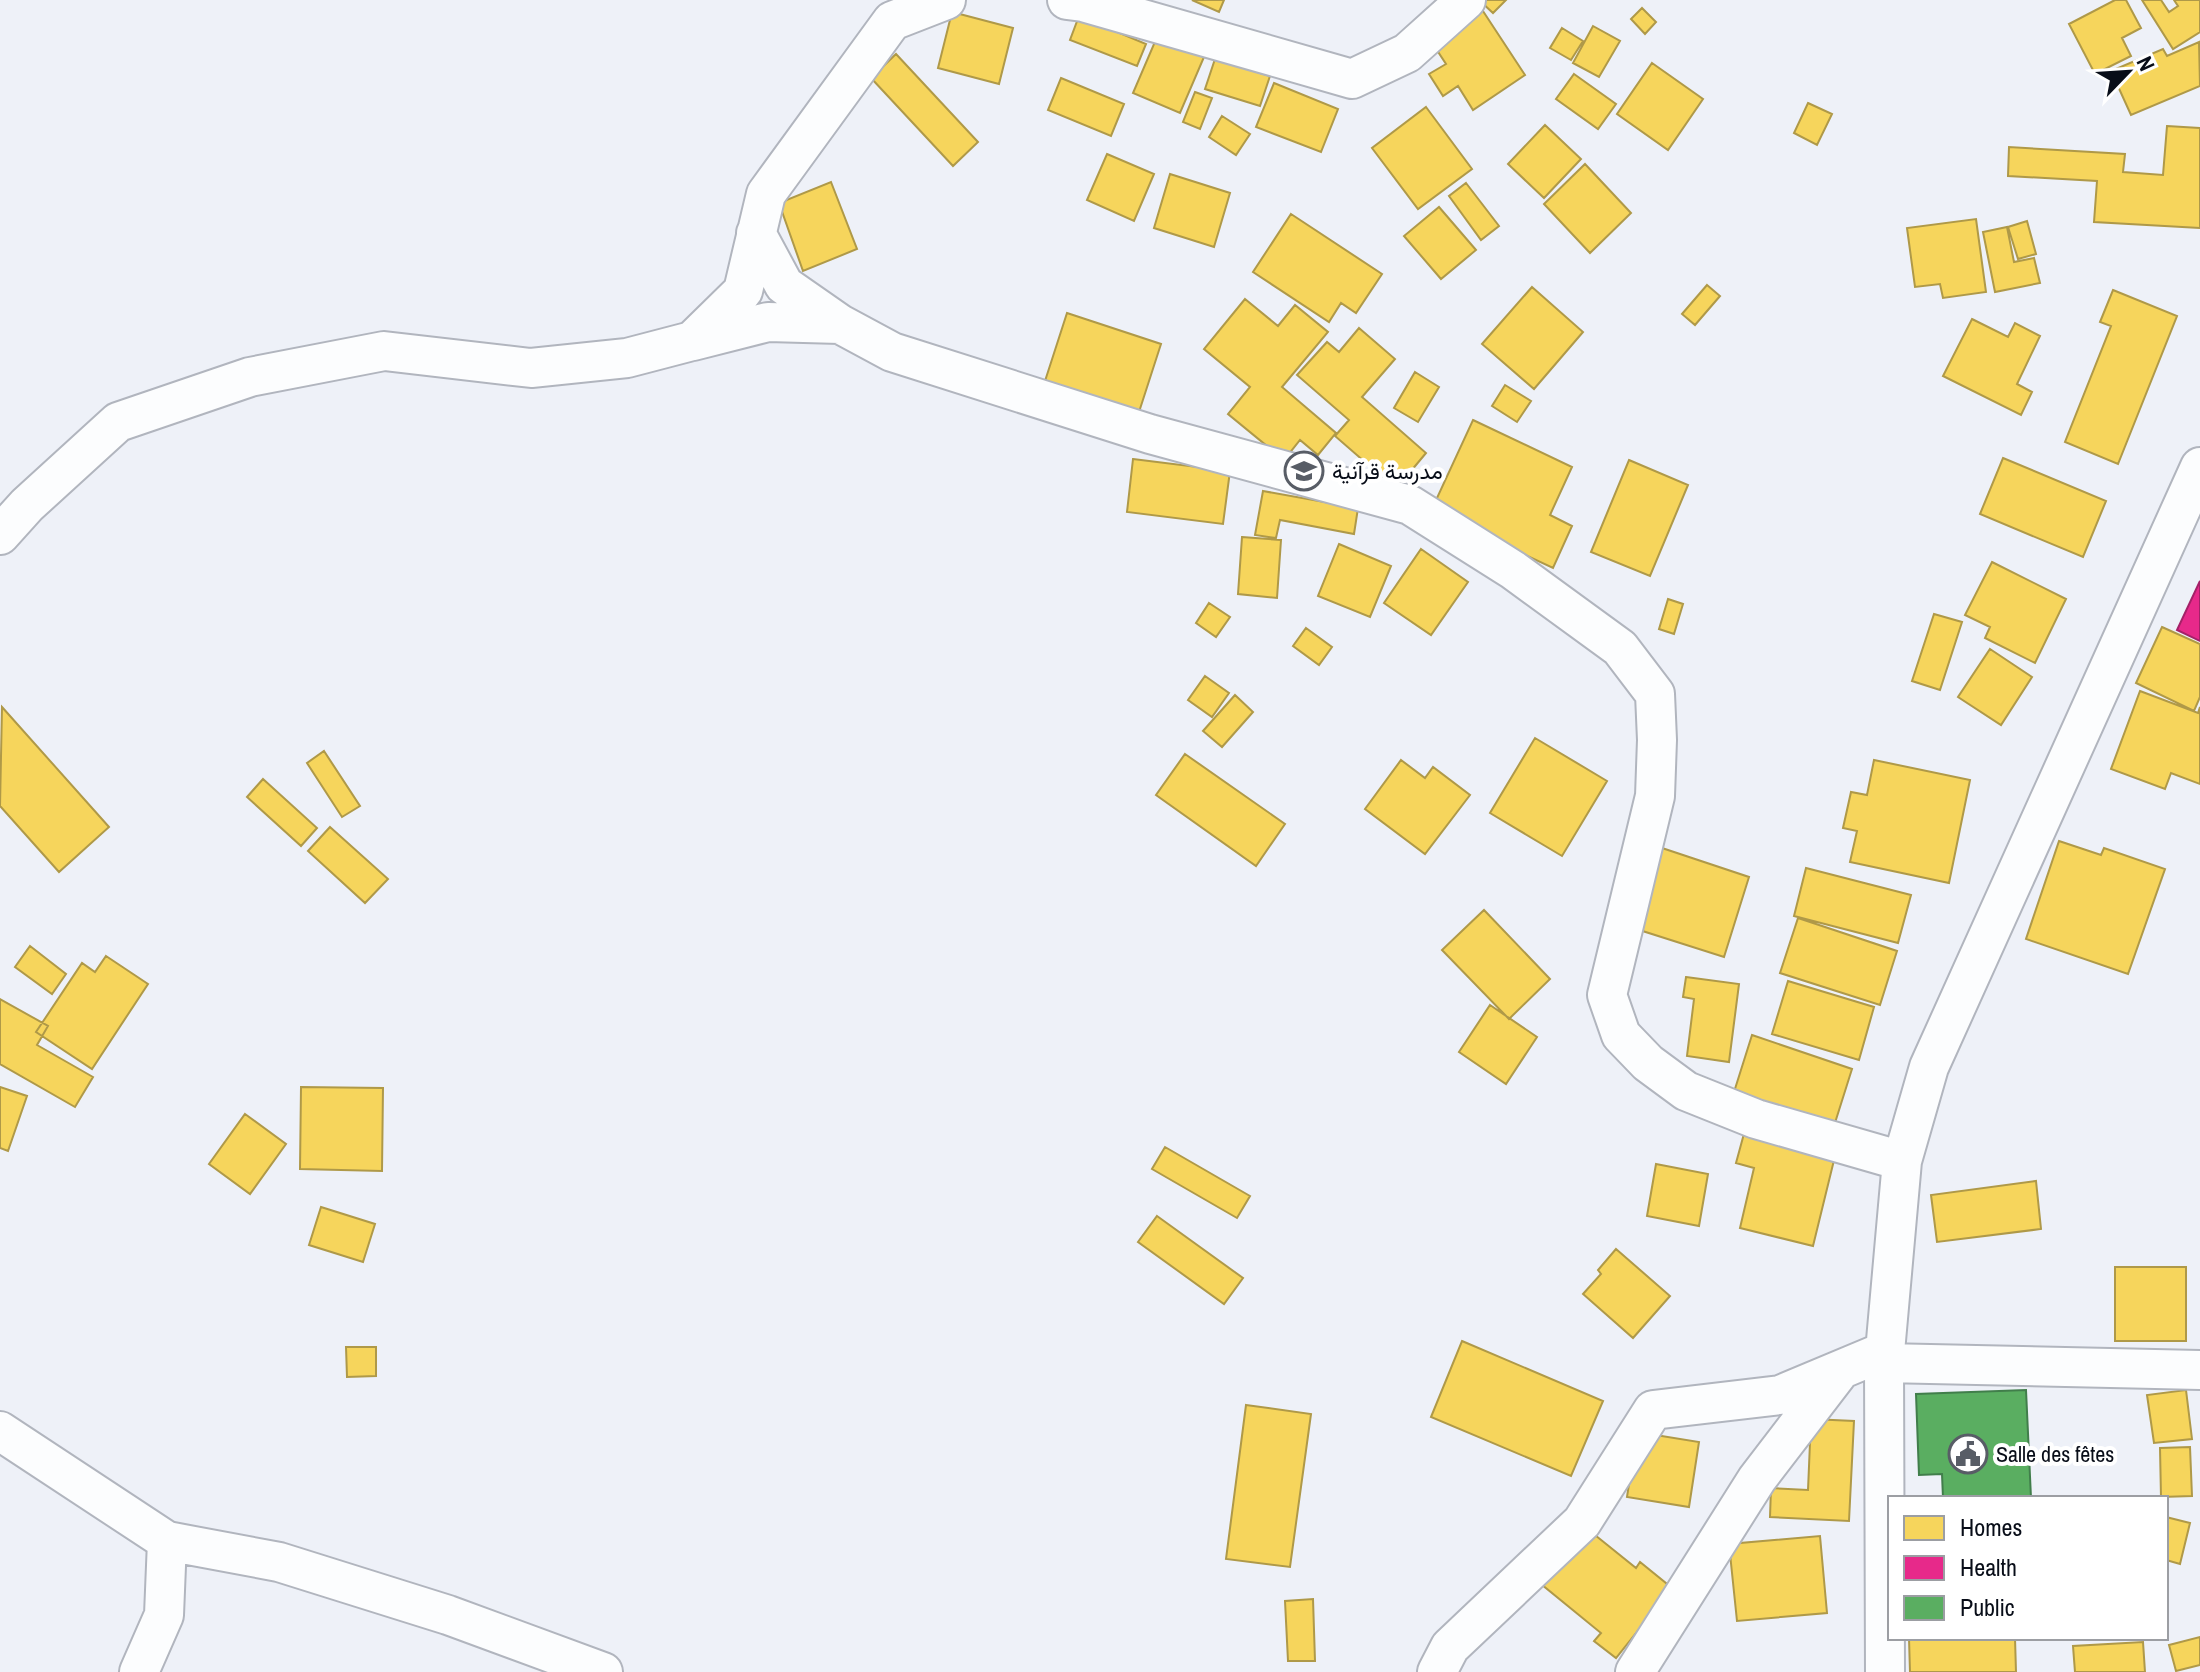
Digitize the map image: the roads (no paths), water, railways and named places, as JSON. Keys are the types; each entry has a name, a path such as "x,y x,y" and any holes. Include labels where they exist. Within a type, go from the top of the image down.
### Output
{"street":[{"path":"692,341 743,291 766,194 892,21 946,0"},
{"path":"1077,1 1352,79 1407,53 1466,0"},
{"path":"756,233 784,285 840,324 892,352 1150,434 1410,505 1513,570 1620,648 1655,694 1657,740 1655,796 1607,995 1621,1035 1648,1063 1686,1091 1756,1119 1902,1161"},
{"path":"0,535 27,505 118,422 250,377 384,351 531,368 627,358 768,322 840,324"},
{"path":"1885,1672 1884,1357 1902,1161 1929,1067 2200,467"},
{"path":"1437,1672 1450,1647 1582,1522 1653,1410 1780,1395 1840,1370 1884,1357 2200,1370"},
{"path":"1635,1672 1757,1479 1840,1370"},
{"path":"0,1431 167,1541 279,1562 448,1615 603,1672"},
{"path":"139,1672 164,1615 167,1541"}],"place":[{"name":"مدرسة قرآنية","path":"1304,471"},
{"name":"Salle des fêtes","path":"1968,1454"}]}
